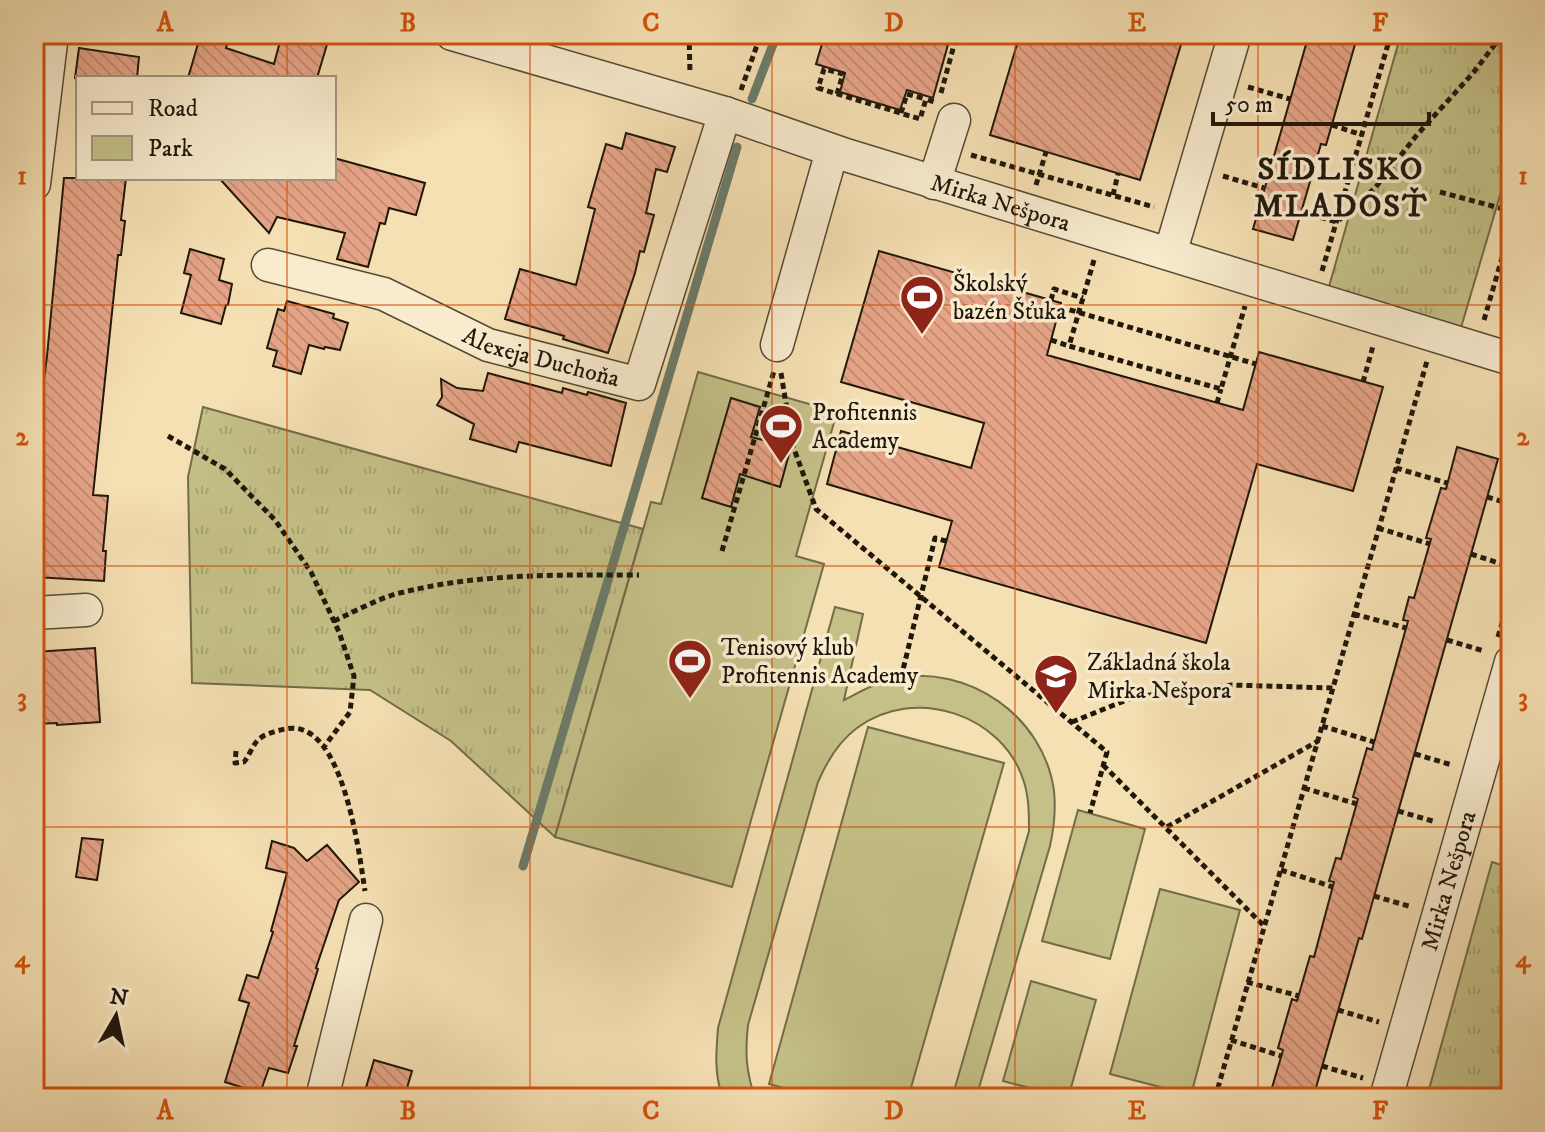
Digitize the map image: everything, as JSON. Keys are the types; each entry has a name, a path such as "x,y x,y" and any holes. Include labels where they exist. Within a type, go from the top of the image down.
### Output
{"street":[{"path":"34,184 52,34"},
{"name":"Mirka Nešpora","path":"452,34 732,105 832,151 1511,359"},
{"path":"1170,254 1235,34"},
{"name":"Alexeja Duchoňa","path":"268,265 384,294 488,345 639,384 732,105"},
{"path":"934,183 946,112"},
{"path":"778,351 832,151"},
{"path":"34,613 86,610"},
{"name":"Mirka Nešpora","path":"1376,1089 1502,658"},
{"path":"322,1098 366,920"}],"path":[{"path":"689,34 690,82"},
{"path":"732,105 761,34"},
{"path":"1314,299 1390,36 1373,34"},
{"path":"1337,222 1375,188 1503,34"},
{"path":"837,94 843,74 824,69 818,88 837,94 920,119 926,99"},
{"path":"1246,87 1290,99"},
{"path":"901,113 907,94 926,99 946,112"},
{"path":"1332,125 1362,135"},
{"path":"1113,195 1118,174"},
{"path":"1220,175 1264,188"},
{"path":"1440,192 1511,211"},
{"path":"1301,212 1337,222"},
{"path":"1476,348 1511,227"},
{"path":"1069,346 1102,233"},
{"path":"1051,300 1054,289 1083,298"},
{"path":"1217,403 1247,300"},
{"path":"1060,307 1256,364"},
{"path":"1215,1098 1435,335"},
{"path":"1363,382 1376,338"},
{"path":"1051,340 1221,389"},
{"path":"722,551 778,351"},
{"path":"778,351 793,446 816,509 1107,752 1090,813"},
{"path":"168,436 225,469 275,520 311,572 334,621 354,676 350,712 324,747"},
{"path":"1396,468 1447,483"},
{"path":"1487,497 1511,504"},
{"path":"1378,528 1430,544"},
{"path":"901,678 935,538 946,541"},
{"path":"1471,554 1511,567"},
{"path":"334,621 392,595 465,580 536,574 639,575"},
{"path":"1354,614 1406,628"},
{"path":"1447,640 1502,658"},
{"path":"1071,722 1134,697 1232,685 1333,688"},
{"path":"1322,726 1374,742"},
{"path":"236,751 235,763 244,762 258,740 274,731 291,727 304,729 317,738 331,756 358,843 366,896 366,920"},
{"path":"1167,827 1318,741"},
{"path":"1415,754 1459,768"},
{"path":"1103,765 1264,926"},
{"path":"1304,788 1357,804"},
{"path":"1398,811 1442,824"},
{"path":"1280,870 1333,887"},
{"path":"1374,896 1417,909"},
{"path":"1247,982 1299,996"},
{"path":"1338,1010 1384,1023"},
{"path":"1231,1040 1281,1056"},
{"path":"1322,1066 1376,1089"}],"green space":[{"path":"1401,34 1511,34 1511,158 1460,331 1326,297"},
{"name":"Tenisový klub Profitennis Academy","path":"698,372 837,412 796,556 824,564 732,887 555,837 651,502 661,504"},
{"path":"203,407 643,529 555,837 451,741 370,690 192,683 188,477"},
{"path":"835,607 863,614 844,700 895,678 922,676 949,679 975,688 998,701 1019,719 1035,740 1047,764 1055,798 1050,846 976,1098 952,1098 1029,831 1028,800 1013,758 997,739 977,724 954,713 929,708 904,709 880,715 857,728 839,746 825,767 818,782 748,1025 747,1062 755,1098 723,1098 720,1089 716,1063 718,1028"},
{"path":"868,727 1004,763 908,1098 821,1098 769,1084"},
{"path":"1078,810 1145,829 1110,959 1042,941"},
{"path":"1492,862 1511,868 1511,1098 1401,1098 1404,1086 1428,1093"},
{"path":"1160,889 1240,910 1191,1095 1110,1074"},
{"path":"1031,981 1096,1000 1068,1098 1003,1081"}],"building":[{"path":"282,34 299,34 328,41 318,76 189,76 200,37 227,44 226,48 274,64"},
{"path":"825,34 951,34 933,98 907,90 900,110 840,92 845,73 816,64"},
{"path":"1020,34 1171,34 1183,38 1140,180 990,135"},
{"path":"1309,34 1358,34 1326,145 1321,144 1293,240 1253,229"},
{"path":"79,48 139,57 137,76 75,78"},
{"path":"626,133 675,147 667,172 656,169 646,213 654,215 608,353 505,319 520,269 576,285 595,209 588,207 606,144 622,149"},
{"path":"336,159 425,183 416,215 389,208 385,224 380,223 368,267 337,259 345,233 277,217 269,233 221,180 336,180"},
{"path":"64,178 126,180 121,220 125,221 121,255 118,255 93,495 108,496 103,551 106,551 104,581 34,577 34,457"},
{"path":"190,249 224,259 219,280 232,284 221,324 181,313 191,275 184,273"},
{"path":"879,251 1061,303 1047,355 1243,410 1259,352 1383,387 1353,491 1257,464 1206,643 939,567 952,521 827,484 841,431 971,468 984,423 841,382"},
{"path":"287,301 334,314 333,318 348,323 340,350 309,345 301,374 273,366 277,351 267,348 278,309 284,311"},
{"path":"488,373 562,393 563,388 626,403 611,466 519,442 516,452 470,439 474,424 437,405 442,397 441,379 457,388 483,391"},
{"name":"Profitennis Academy","path":"731,398 760,407 751,437 791,447 780,487 740,474 731,507 702,498"},
{"path":"1457,447 1498,459 1362,939 1359,938 1313,1098 1269,1098 1283,1050 1278,1048 1292,999 1297,1001 1310,956 1314,957 1334,882 1329,881 1336,858 1341,859 1358,799 1353,797 1367,748 1372,750 1408,621 1403,620 1409,597 1414,598 1431,539 1426,538 1441,488 1446,489"},
{"path":"95,648 100,722 34,724 34,652"},
{"path":"82,838 103,840 97,880 76,877"},
{"path":"272,841 294,848 307,861 327,845 359,882 339,900 316,968 288,1073 269,1068 260,1093 225,1082 249,1003 239,1000 247,975 258,978 287,873 266,868"},
{"path":"374,1060 412,1071 404,1098 363,1098"}],"waterway":[{"path":"752,99 777,34"},
{"path":"523,866 737,147"}],"place":[{"name":"Školský bazén Šťuka","path":"922,336"},
{"name":"Profitennis Academy","path":"781,465"},
{"name":"Tenisový klub Profitennis Academy","path":"690,700"},
{"name":"Základná škola Mirka Nešpora","path":"1056,715"}],"district":[{"name":"SÍDLISKO MLADOSŤ","path":"1341,186"}]}
